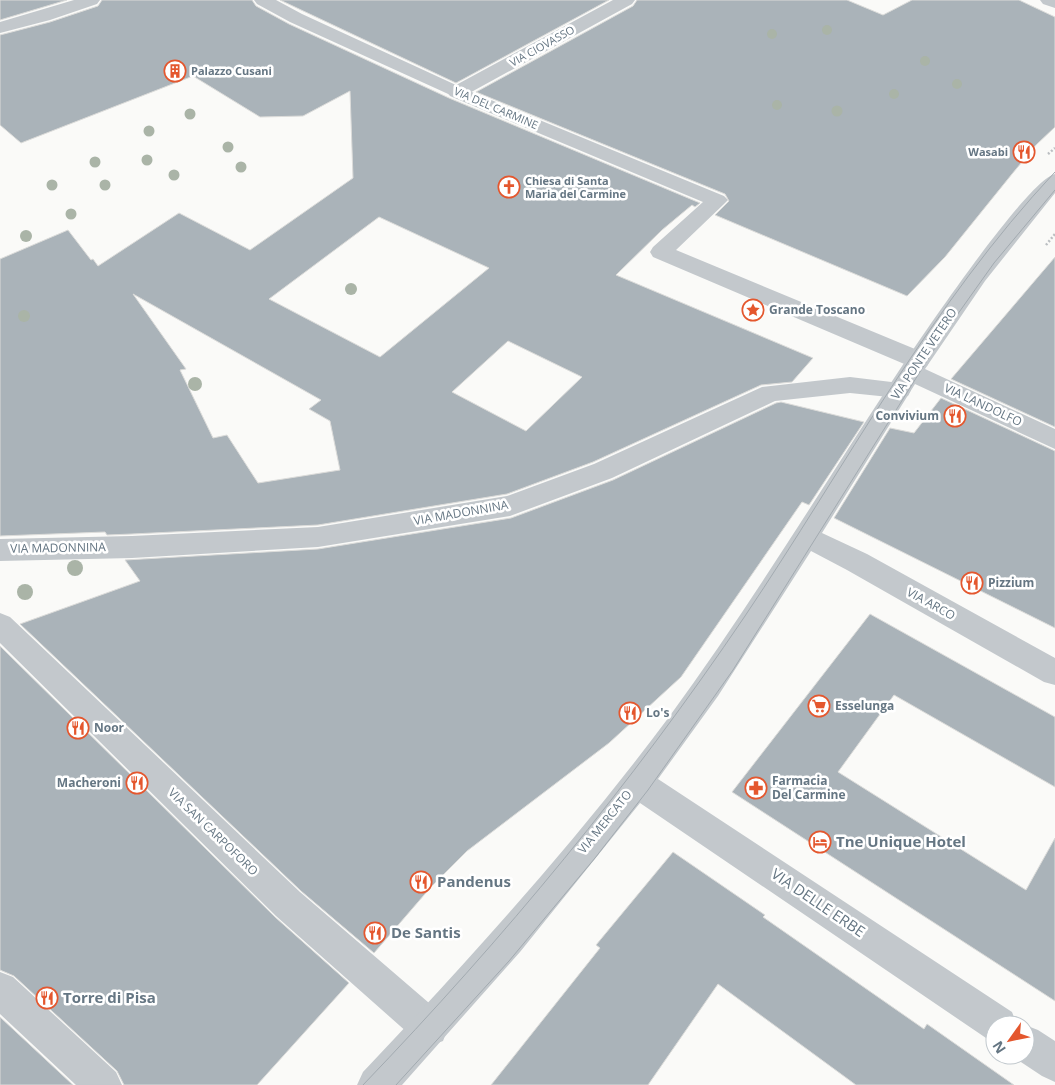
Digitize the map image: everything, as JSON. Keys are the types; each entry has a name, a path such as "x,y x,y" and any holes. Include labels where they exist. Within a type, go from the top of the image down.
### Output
{"street":[{"path":"0,28 91,0"},
{"name":"VIA DEL CARMINE","path":"263,0 296,18 457,92 717,200 703,212"},
{"name":"VIA CIOVASSO","path":"457,92 626,0"},
{"path":"1049,0 1055,3"},
{"name":"VIA PONTE VETERO","path":"806,537 909,374 1006,237 1055,180"},
{"name":"VIA LANDOLFO","path":"703,212 661,252 909,374 1055,440"},
{"name":"VIA MADONNINA","path":"0,550 132,547 318,537 510,506 603,470 771,393 850,385 909,374"},
{"name":"VIA ARCO","path":"806,537 857,562 1055,673"},
{"name":"VIA MERCATO","path":"376,1085 430,1028 523,923 637,783 706,689 806,537"},
{"name":"VIA SAN CARPOFORO","path":"2,626 288,904 430,1028"},
{"name":"VIA DELLE ERBE","path":"637,783 985,1016"},
{"path":"0,990 103,1085"},
{"path":"1035,1049 1055,1063"}],"path":[{"path":"1046,245 1055,234"}],"building":[{"path":"0,0 67,0 0,20"},
{"path":"102,0 252,0 256,6 289,24 449,98 700,203 695,207 692,205 662,230 616,275 813,358 792,382 761,385 593,462 507,494 318,525 107,535 105,532 0,536 0,259 68,230 91,260 93,259 98,266 179,213 250,250 353,178 350,91 303,116 260,117 193,76 21,143 0,125 0,35 50,22 98,6","holes":["379,217 489,268 380,357 269,299","133,294 321,400 309,409 330,421 340,470 258,483 227,435 213,438 180,370 186,369","508,341 582,377 526,431 452,392"]},
{"path":"280,0 609,0 456,83"},
{"path":"637,0 847,0 883,15 912,0 1019,0 1055,17 1055,127 1036,145 945,257 907,296 715,215 729,201 725,194 476,92 633,6"},
{"path":"1055,257 1055,427 951,379"},
{"path":"941,398 1055,451 1055,628 834,518 890,428 914,433"},
{"path":"781,402 864,422 809,505 802,502 681,677 609,743 467,851 431,887 374,953 301,891 20,624 140,581 125,560 318,549 511,518 613,480"},
{"path":"870,614 1055,717 1055,787 894,695 838,772 1026,890 1055,838 1055,1001 732,792"},
{"path":"0,646 275,917 349,983 257,1085 124,1085 117,1071 14,976 0,970"},
{"path":"673,852 765,915 763,917 924,1029 927,1024 1014,1085 856,1085 718,984 648,1085 491,1085 600,948 596,945"},
{"path":"0,1017 73,1085 0,1085"}],"tram line":[{"path":"363,1085 516,916 564,859 657,740 745,616 891,387 929,331 968,276 1010,223 1055,172"},
{"path":"396,1085 509,961 595,858 648,790 733,670 945,332 994,263 1055,190"}],"place":[{"name":"Palazzo Cusani","path":"175,71"},
{"name":"Wasabi","path":"1024,152"},
{"name":"Chiesa di Santa Maria del Carmine","path":"509,187"},
{"name":"Grande Toscano","path":"753,310"},
{"name":"Convivium","path":"955,416"},
{"name":"Pizzium","path":"972,583"},
{"name":"Esselunga","path":"819,706"},
{"name":"Lo's","path":"630,713"},
{"name":"Noor","path":"78,728"},
{"name":"Macheroni","path":"137,783"},
{"name":"Farmacia Del Carmine","path":"756,788"},
{"name":"Tne Unique Hotel","path":"820,842"},
{"name":"Pandenus","path":"421,882"},
{"name":"De Santis","path":"375,933"},
{"name":"Torre di Pisa","path":"47,998"}]}
